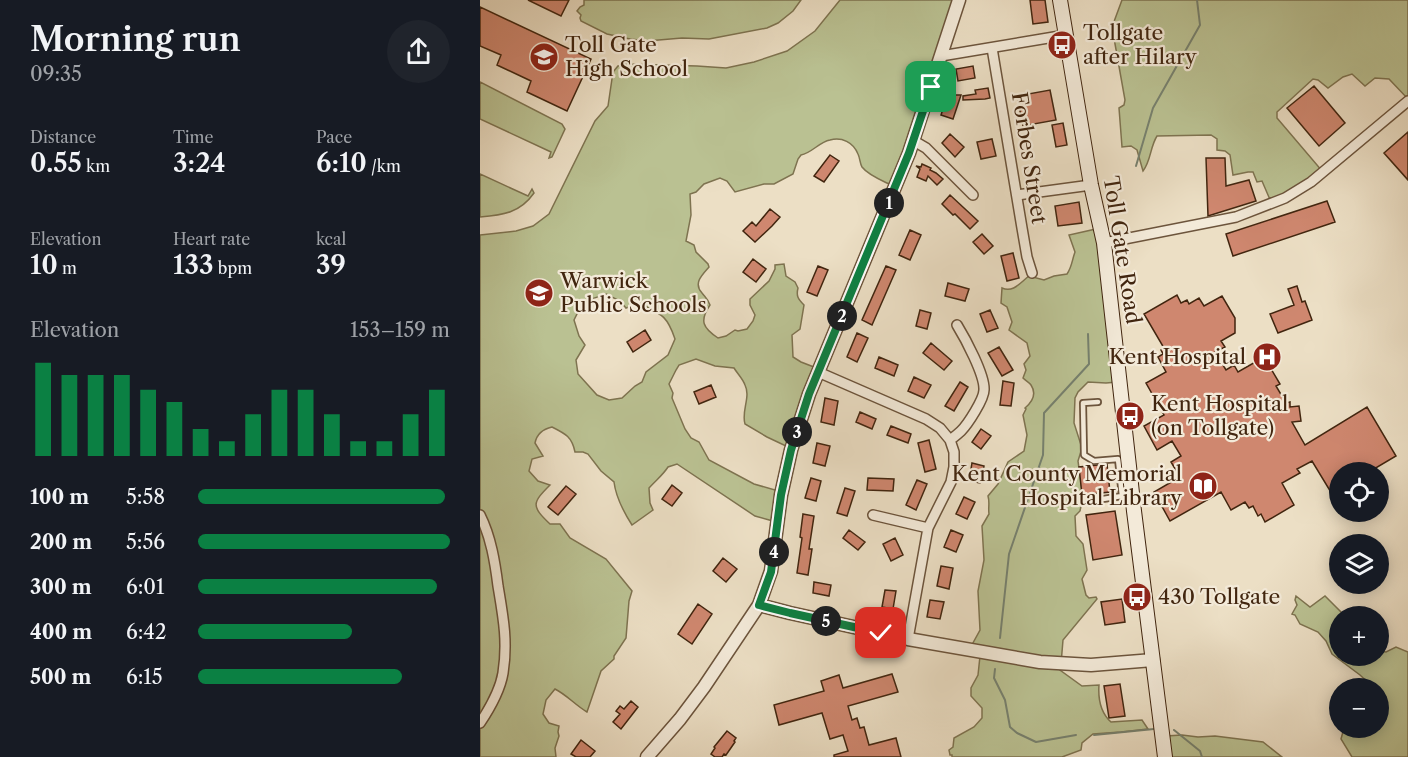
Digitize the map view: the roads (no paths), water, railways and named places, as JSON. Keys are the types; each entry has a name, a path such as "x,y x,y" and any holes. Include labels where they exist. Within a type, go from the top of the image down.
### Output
{"main road":[{"name":"Toll Gate Road","path":"1060,0 1091,185 1104,243 1123,463 1153,660 1165,757"}],"street":[{"path":"647,757 704,687 759,605 771,572 781,495 791,450 809,394 914,141 959,0"},
{"path":"941,56 1066,34"},
{"name":"Forbes Street","path":"992,48 1027,257 1032,273"},
{"path":"1104,243 1236,217 1285,198 1319,175 1408,101"},
{"path":"914,141 926,148 973,195"},
{"path":"1017,195 1091,185"},
{"path":"950,440 962,431 983,399 985,389 966,341 957,325"},
{"path":"818,372 926,419 940,428 950,440 954,452 951,482 928,528 908,639"},
{"path":"480,514 496,570 503,607 505,640 500,684 480,723"},
{"path":"873,515 928,528"},
{"path":"759,605 908,639 1040,662 1091,665 1153,660"}],"lane":[{"path":"1098,402 1083,403 1084,455 1094,461 1118,459 1123,463"},
{"path":"1103,499 1127,495"}],"waterway":[{"path":"1136,166 1153,108 1200,25 1197,0"},
{"path":"1000,638 1009,554 1043,455 1044,413 1089,364 1088,334"},
{"path":"995,669 994,678 1005,700 1010,727 1017,733 1036,742 1076,735"},
{"path":"1094,735 1154,729"},
{"path":"1174,730 1200,751 1202,757"}],"place":[{"name":"Tollgate after Hilary","path":"1062,45"},
{"name":"Toll Gate High School","path":"544,57"},
{"name":"Warwick Public Schools","path":"539,293"},
{"name":"Kent Hospital","path":"1267,357"},
{"name":"Kent Hospital (on Tollgate)","path":"1130,416"},
{"name":"Kent County Memorial Hospital Library","path":"1203,486"},
{"name":"430 Tollgate","path":"1137,597"}]}
